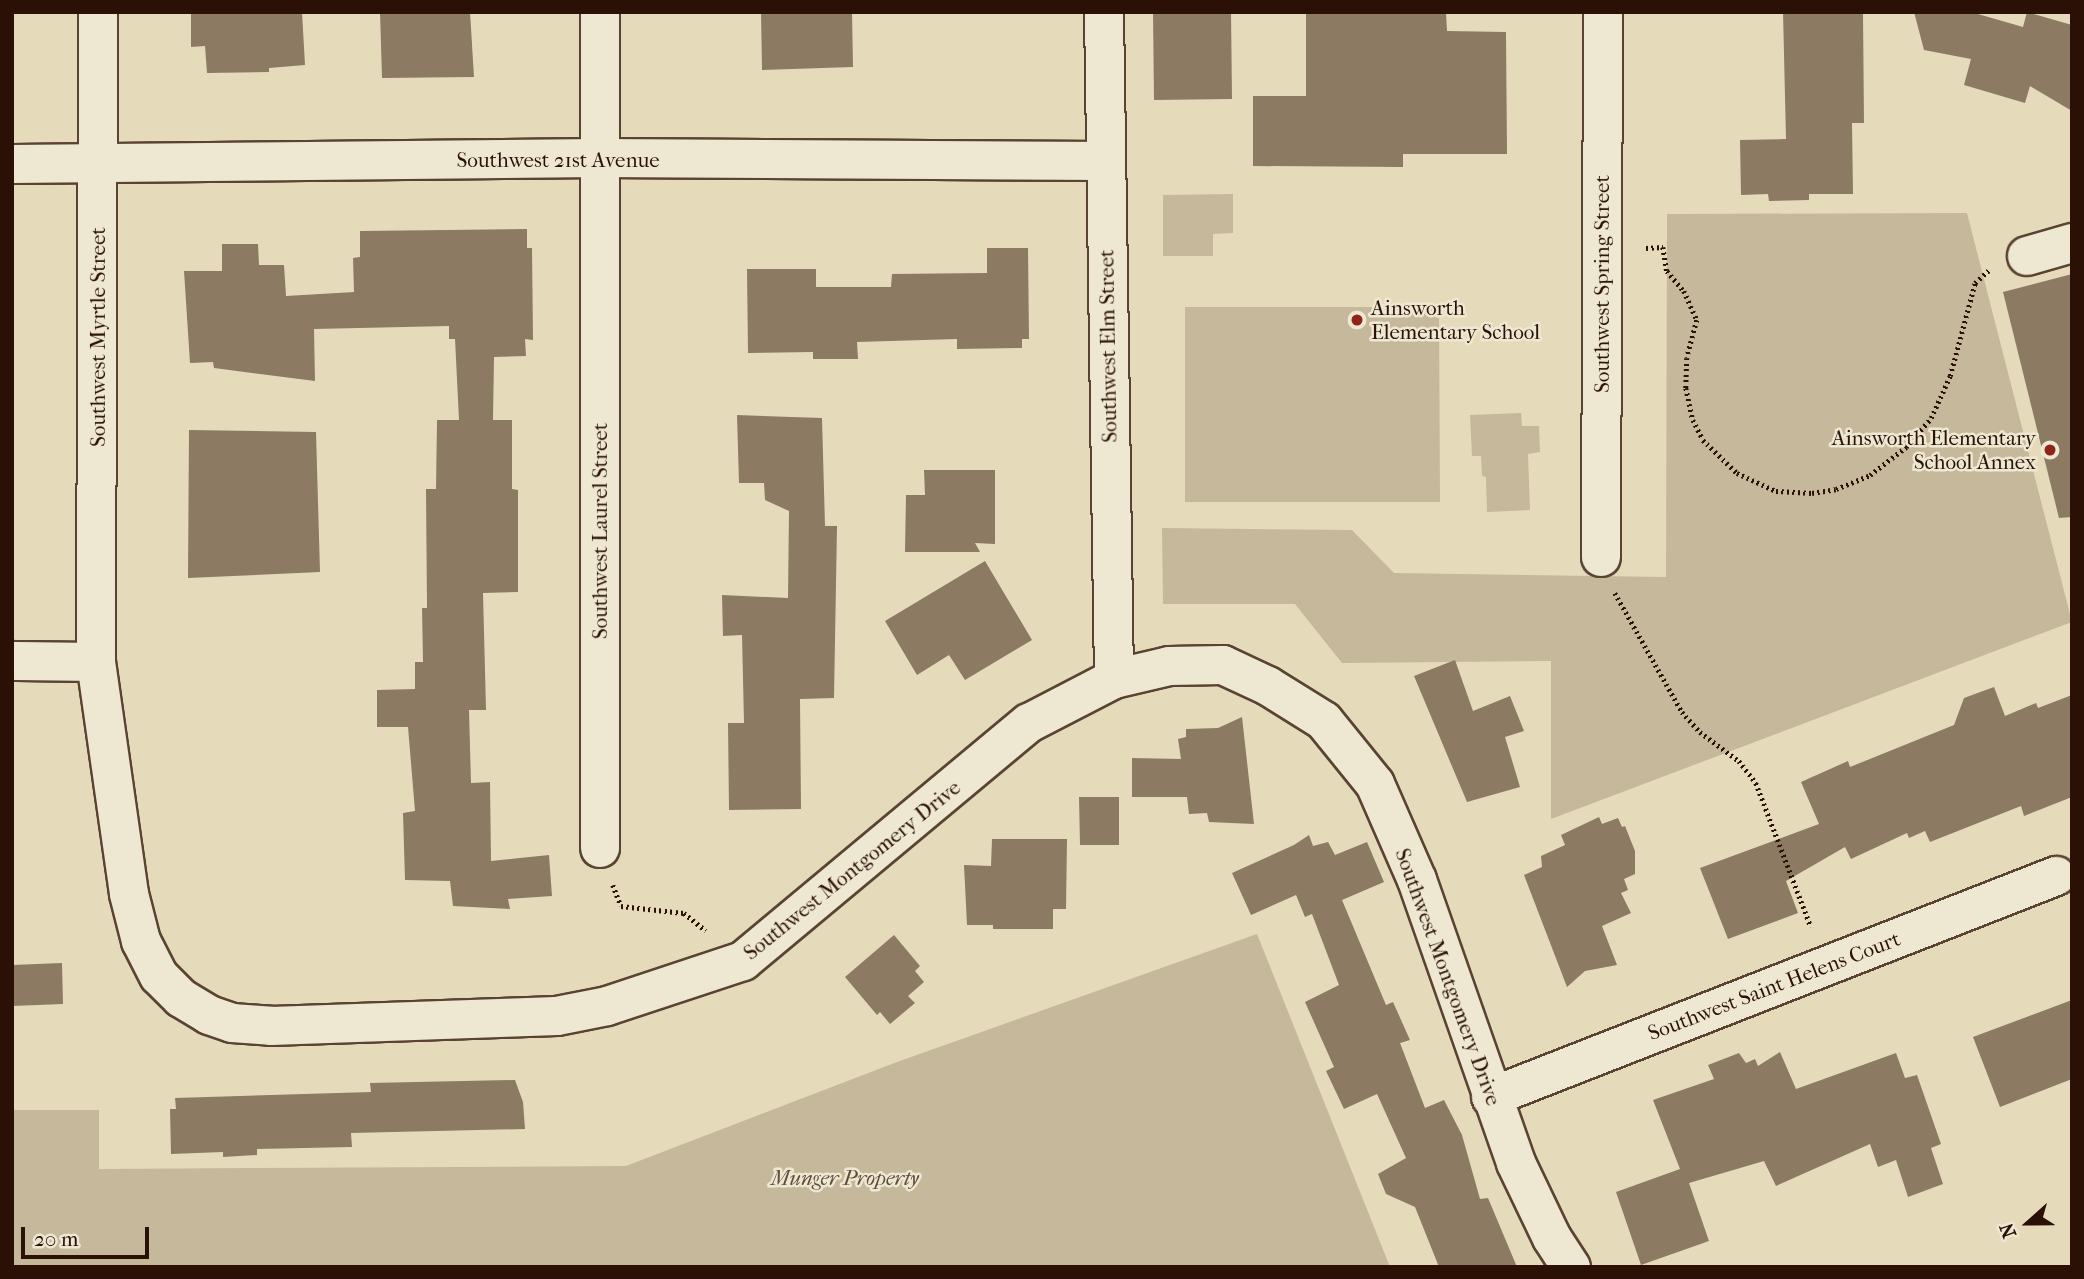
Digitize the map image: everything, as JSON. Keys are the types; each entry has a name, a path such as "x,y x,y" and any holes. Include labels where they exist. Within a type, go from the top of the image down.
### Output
{"street":[{"name":"Southwest Myrtle Street","path":"96,662 98,12"},
{"name":"Southwest Laurel Street","path":"600,12 600,848"},
{"name":"Southwest Elm Street","path":"1104,12 1104,161 1114,679"},
{"name":"Southwest Spring Street","path":"1603,12 1607,573"},
{"name":"Southwest 21st Avenue","path":"12,164 600,159 1104,161"},
{"path":"2027,256 2072,243"},
{"path":"12,661 96,662"},
{"name":"Southwest Montgomery Drive","path":"96,662 129,894 141,941 159,976 181,998 209,1015 232,1023 271,1026 557,1016 607,1006 743,961 1029,723 1114,679 1169,666 1223,665 1268,686 1324,721 1374,784 1412,868 1516,1163 1552,1238 1570,1267"},
{"name":"Southwest Saint Helens Court","path":"1491,1097 2056,876"}],"path":[{"path":"1646,248 1663,247 1667,271 1684,291 1697,320 1687,358 1686,388 1693,420 1703,440 1737,473 1776,491 1812,493 1836,489 1870,475 1906,447 1931,418 1950,376 1975,283 1998,264 2027,256"},
{"path":"1607,573 1682,712 1700,732 1739,761 1756,783 1809,921"},
{"path":"600,848 621,906 684,913 743,961"}],"green space":[{"path":"1233,194 1233,233 1213,234 1213,256 1163,256 1163,195"},
{"path":"1967,213 2072,622 1551,819 1551,661 1342,663 1295,604 1163,604 1162,528 1352,530 1394,573 1666,577 1667,214"},
{"path":"1185,307 1439,307 1440,502 1185,502"},
{"path":"1521,413 1522,426 1539,426 1540,452 1528,454 1530,510 1487,512 1486,477 1482,476 1481,456 1472,456 1470,415"},
{"name":"Munger Property","path":"1257,934 1390,1267 12,1267 12,1110 99,1110 99,1169 626,1166 897,1062"}],"building":[{"path":"191,12 302,12 305,65 269,68 269,72 207,73 205,46 191,47"},
{"path":"380,12 470,12 474,77 382,78"},
{"path":"761,12 852,12 853,67 762,70"},
{"path":"1153,12 1231,12 1232,99 1154,100"},
{"path":"1306,12 1446,12 1447,31 1506,32 1507,154 1403,154 1403,167 1253,166 1253,96 1306,96"},
{"path":"1783,12 1863,12 1864,123 1852,123 1853,194 1809,194 1809,200 1769,201 1768,194 1741,195 1740,140 1786,139"},
{"path":"1914,12 1971,12 2023,27 2027,12 2072,25 2072,111 2030,86 2025,103 1964,85 1971,59 1924,50"},
{"path":"527,229 527,248 532,248 533,340 525,339 526,356 494,357 493,420 512,420 512,489 518,490 518,592 483,593 486,710 469,710 471,783 490,782 491,861 549,855 552,896 508,899 510,909 453,906 450,881 405,880 403,813 415,811 408,727 377,727 377,690 415,689 415,662 423,662 422,608 427,608 426,489 436,489 437,420 459,420 455,339 449,339 449,326 314,329 315,381 214,368 213,362 190,363 184,271 222,271 222,244 258,244 259,265 284,265 286,296 354,292 353,258 360,257 360,231"},
{"path":"987,248 1028,248 1029,339 1022,339 1022,348 957,349 957,339 857,342 858,359 813,359 813,352 748,353 747,269 816,269 816,287 891,287 892,274 987,273"},
{"path":"2072,274 2072,517 2059,518 2003,292"},
{"path":"737,415 822,418 825,526 837,526 834,698 800,699 801,809 729,810 728,723 744,723 742,635 723,636 722,595 788,598 789,511 765,500 764,483 739,483"},
{"path":"189,430 316,432 320,572 188,578"},
{"path":"924,470 995,470 995,544 975,543 980,552 905,552 906,495 925,495"},
{"path":"985,561 1032,640 965,680 949,655 917,675 885,621"},
{"path":"1455,660 1473,711 1510,696 1524,731 1505,737 1520,787 1467,802 1414,676"},
{"path":"1994,687 2005,716 2036,703 2038,708 2072,695 2072,797 2024,816 2021,806 1930,842 1925,831 1909,838 1907,833 1851,859 1845,847 1786,881 1798,913 1728,939 1700,868 1819,824 1801,782 1848,761 1850,767 1954,725 1964,698"},
{"path":"1242,717 1254,824 1209,822 1207,813 1189,814 1187,797 1132,797 1132,758 1181,759 1178,739 1186,737 1186,729 1218,728"},
{"path":"1079,797 1119,797 1119,845 1080,845"},
{"path":"1599,817 1602,824 1618,818 1622,827 1625,826 1635,851 1635,874 1624,879 1628,890 1621,893 1631,913 1602,926 1617,965 1585,971 1567,987 1524,875 1542,867 1541,856 1565,845 1561,835"},
{"path":"1309,835 1313,846 1328,842 1335,855 1367,842 1384,882 1342,900 1386,1005 1393,1002 1410,1040 1400,1043 1425,1108 1444,1100 1462,1135 1480,1199 1488,1198 1517,1267 1439,1267 1415,1207 1386,1194 1378,1174 1406,1158 1377,1094 1344,1109 1326,1071 1334,1067 1305,1002 1339,985 1312,914 1305,917 1296,895 1251,915 1232,873 1294,845"},
{"path":"992,839 1067,839 1066,909 1053,909 1053,929 993,929 993,925 967,925 964,865 991,866"},
{"path":"894,935 920,966 915,971 924,982 908,996 915,1003 890,1024 880,1012 877,1015 845,977"},
{"path":"62,963 63,1004 12,1006 12,965"},
{"path":"2072,1000 2072,1079 2000,1107 1973,1037"},
{"path":"1780,1052 1796,1089 1896,1053 1905,1078 1917,1075 1941,1144 1931,1148 1943,1184 1908,1197 1896,1160 1878,1167 1870,1144 1776,1186 1764,1161 1689,1183 1709,1241 1641,1265 1616,1192 1680,1169 1653,1100 1714,1079 1708,1065 1739,1053 1746,1063 1755,1059 1758,1066"},
{"path":"515,1080 523,1102 525,1129 351,1133 352,1147 257,1149 257,1155 223,1157 223,1152 171,1154 170,1109 176,1109 175,1098 371,1092 370,1083"}],"place":[{"name":"Ainsworth Elementary School","path":"1357,320"},
{"name":"Ainsworth Elementary School Annex","path":"2050,450"}]}
